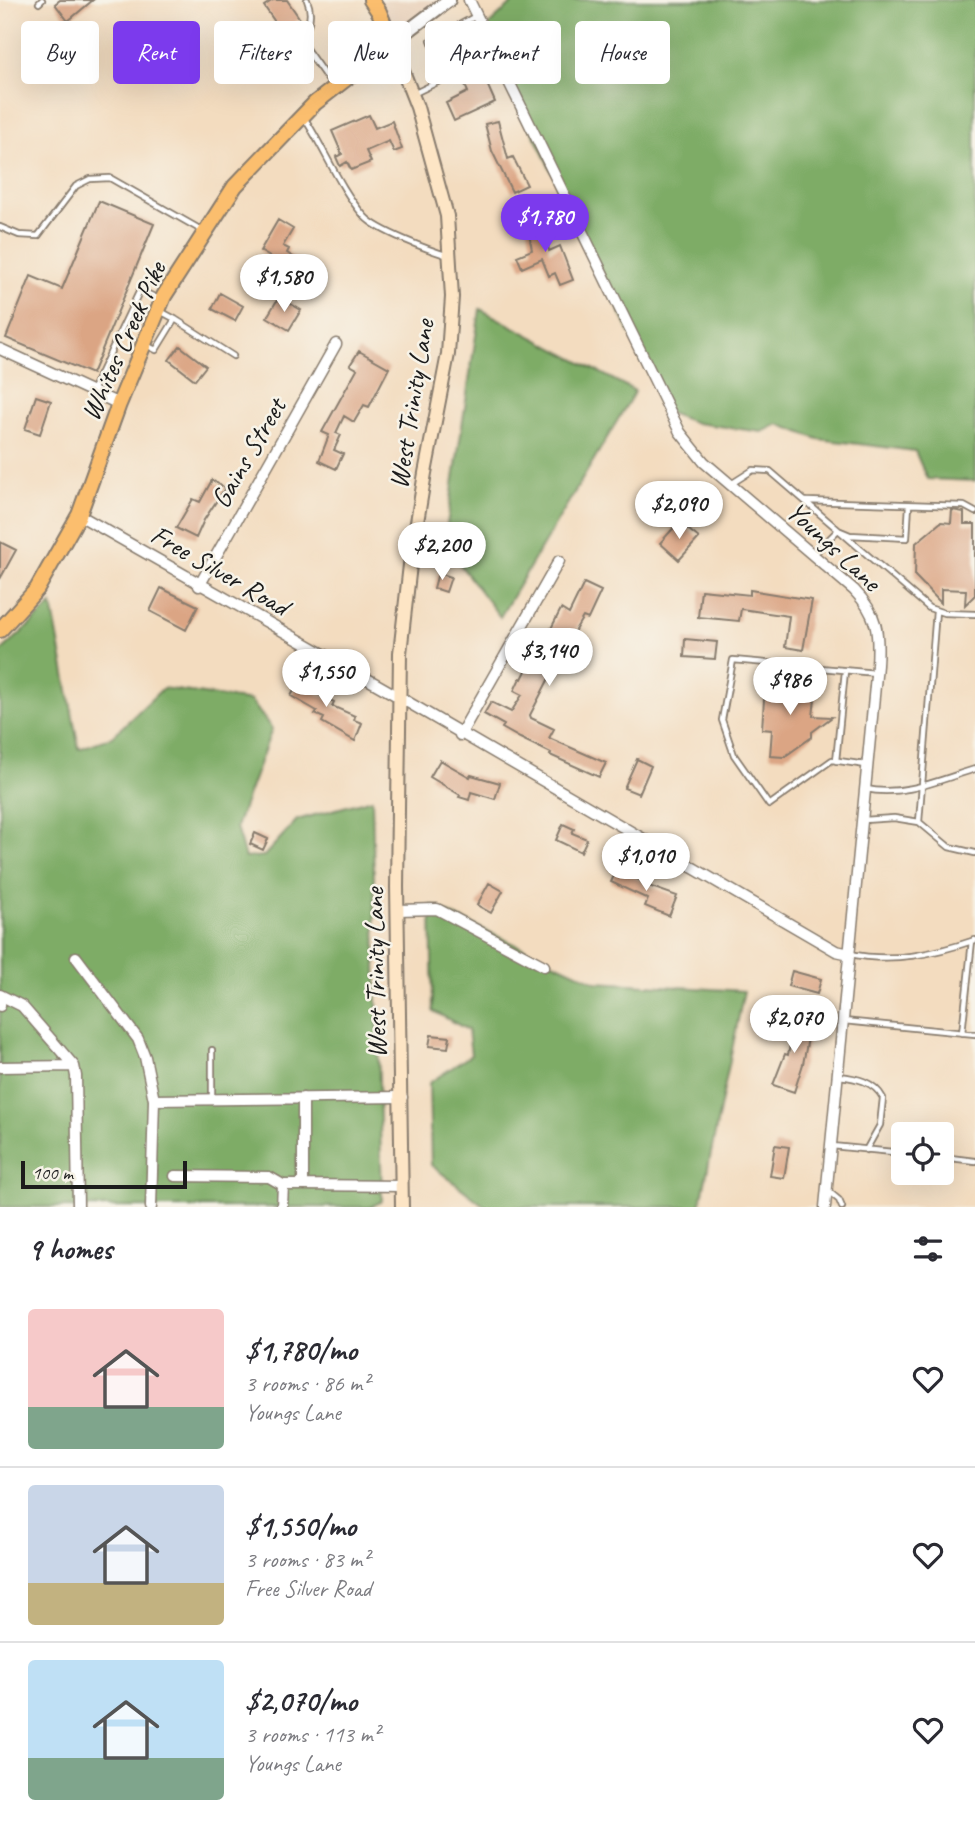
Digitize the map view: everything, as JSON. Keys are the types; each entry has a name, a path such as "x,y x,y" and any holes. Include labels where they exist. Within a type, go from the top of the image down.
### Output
{"main road":[{"name":"West Trinity Lane","path":"370,0 382,21"},
{"name":"Whites Creek Pike","path":"0,630 37,589 79,515 119,404 160,305 204,232 235,186 303,115 339,84"},
{"name":"West Trinity Lane","path":"402,1207 398,910 400,653 410,565 448,354 453,297 447,216 408,84"}],"street":[{"path":"411,28 449,0"},
{"name":"Youngs Lane","path":"469,0 680,432 704,463 854,590 872,613 879,640 877,674 825,1207"},
{"name":"Gains Street","path":"199,586 336,344"},
{"path":"0,349 119,404"},
{"name":"Free Silver Road","path":"79,515 836,951 850,954"},
{"path":"460,734 559,561"},
{"path":"398,910 437,909 544,966"},
{"path":"76,957 138,1039 145,1057 154,1100 151,1207"},
{"path":"0,1006 0,995 22,1006 74,1066 78,1207"},
{"path":"0,1067 74,1066"},
{"path":"154,1100 402,1097"},
{"path":"303,1098 303,1185"},
{"path":"175,1176 269,1177 283,1185 402,1186"},
{"path":"282,1207 283,1185"}],"lane":[{"path":"307,0 310,8 307,31 300,40 334,88"},
{"path":"412,94 446,78 431,40 476,16"},
{"path":"303,115 366,219 426,248 450,256"},
{"path":"0,227 19,235 38,236 76,186 90,179 110,178 204,232"},
{"path":"92,391 140,290 175,318 233,356"},
{"path":"144,345 156,350 175,318"},
{"path":"730,485 745,473 763,469 770,471 922,603 936,611 975,614"},
{"path":"805,501 964,506 975,513"},
{"path":"838,530 850,535 907,538 909,505"},
{"path":"813,555 838,530"},
{"path":"919,822 936,611"},
{"path":"868,766 832,760 769,805 734,755 722,720 733,660 877,674"},
{"path":"836,761 845,671"},
{"path":"866,789 884,793 904,791 975,769"},
{"path":"863,820 894,818 919,822 949,847 975,853"},
{"path":"850,954 889,959 911,957 974,940 962,1033"},
{"path":"843,1021 975,1034"},
{"path":"212,1050 212,1100"},
{"path":"838,1076 857,1079 873,1086 883,1098 880,1125 866,1150"},
{"path":"831,1146 891,1152"},
{"path":"954,1158 975,1161"},
{"path":"827,1189 839,1199 842,1207"}],"shaded area":[{"path":"371,0 449,0 411,29 411,21 381,21"}],"green space":[{"path":"516,0 975,0 975,481 927,479 915,451 818,439 778,424 762,432 696,423 669,413 509,84 561,84 561,21 493,21"},
{"path":"480,309 635,391 500,617 444,544"},
{"path":"52,605 79,749 112,737 163,688 251,701 272,729 236,827 245,858 264,856 297,820 372,799 382,1201 371,1207 0,1207 0,652"},
{"path":"431,905 596,982 744,991 700,1207 486,1207 431,1165 429,1083 471,1055 468,1030 433,1011"}],"building":[{"path":"60,0 93,0 68,21 55,4"},
{"path":"273,0 287,0 300,19 274,21 264,6"},
{"path":"464,84 487,84 495,102 454,121 446,103 468,92"},
{"path":"369,115 375,128 392,121 402,149 394,152 389,141 366,151 371,162 351,170 347,162 340,166 336,157 342,154 332,131"},
{"path":"498,121 508,159 513,157 527,185 512,192 492,151 485,124"},
{"path":"99,201 154,224 92,374 6,338 31,276 62,289"},
{"path":"278,220 293,229 283,246 289,249 287,253 309,267 303,277 260,251"},
{"path":"543,220 549,251 560,246 573,280 560,285 555,273 549,276 542,259 522,268 517,256 532,250 527,224"},
{"path":"220,293 243,306 235,321 212,309"},
{"path":"279,297 301,310 289,330 267,317"},
{"path":"180,346 206,366 195,380 169,360"},
{"path":"359,351 389,368 369,407 364,405 354,422 344,416 336,433 341,435 334,450 343,454 336,469 319,461 329,435 322,432 357,369 350,365"},
{"path":"36,396 51,401 40,434 25,429"},
{"path":"212,480 225,488 204,520 196,538 176,528 193,499 200,502"},
{"path":"952,510 964,512 964,524 975,524 975,595 965,605 966,590 941,589 941,603 915,576 916,543 941,522 951,523"},
{"path":"679,522 699,538 679,560 660,543"},
{"path":"0,542 16,550 0,579"},
{"path":"438,573 451,577 446,592 434,588"},
{"path":"584,583 601,591 588,619 583,617 566,645 563,658 560,657 530,715 554,729 549,738 606,763 599,777 550,755 551,753 502,728 504,725 484,714 491,702 511,712 522,695 514,691 520,678 522,679 533,657 536,658 561,609 569,614"},
{"path":"161,588 198,606 186,630 150,611"},
{"path":"701,590 750,595 750,590 812,600 803,650 785,647 789,616 741,609 739,621 698,617"},
{"path":"685,639 717,642 715,659 684,657"},
{"path":"303,675 318,684 314,692 334,702 332,706 355,716 354,720 362,723 355,741 322,722 324,718 315,714 317,711 291,696"},
{"path":"789,682 803,683 815,699 813,716 832,717 812,732 812,737 784,757 770,756 772,730 762,729 765,685 789,687"},
{"path":"637,759 651,766 639,794 624,788"},
{"path":"440,760 470,777 471,775 500,783 495,799 471,792 469,800 459,797 460,795 430,777"},
{"path":"563,824 574,829 572,833 587,839 581,852 556,840"},
{"path":"255,833 268,839 263,850 250,844"},
{"path":"617,869 644,882 643,884 677,896 669,916 645,906 648,899 611,882"},
{"path":"489,883 503,891 491,913 477,905"},
{"path":"792,971 821,979 817,994 788,986"},
{"path":"796,1015 812,1018 803,1064 794,1092 773,1085 785,1054 788,1055"},
{"path":"431,1035 450,1037 448,1048 429,1046"},
{"path":"775,1145 789,1147 784,1178 770,1176"}]}
